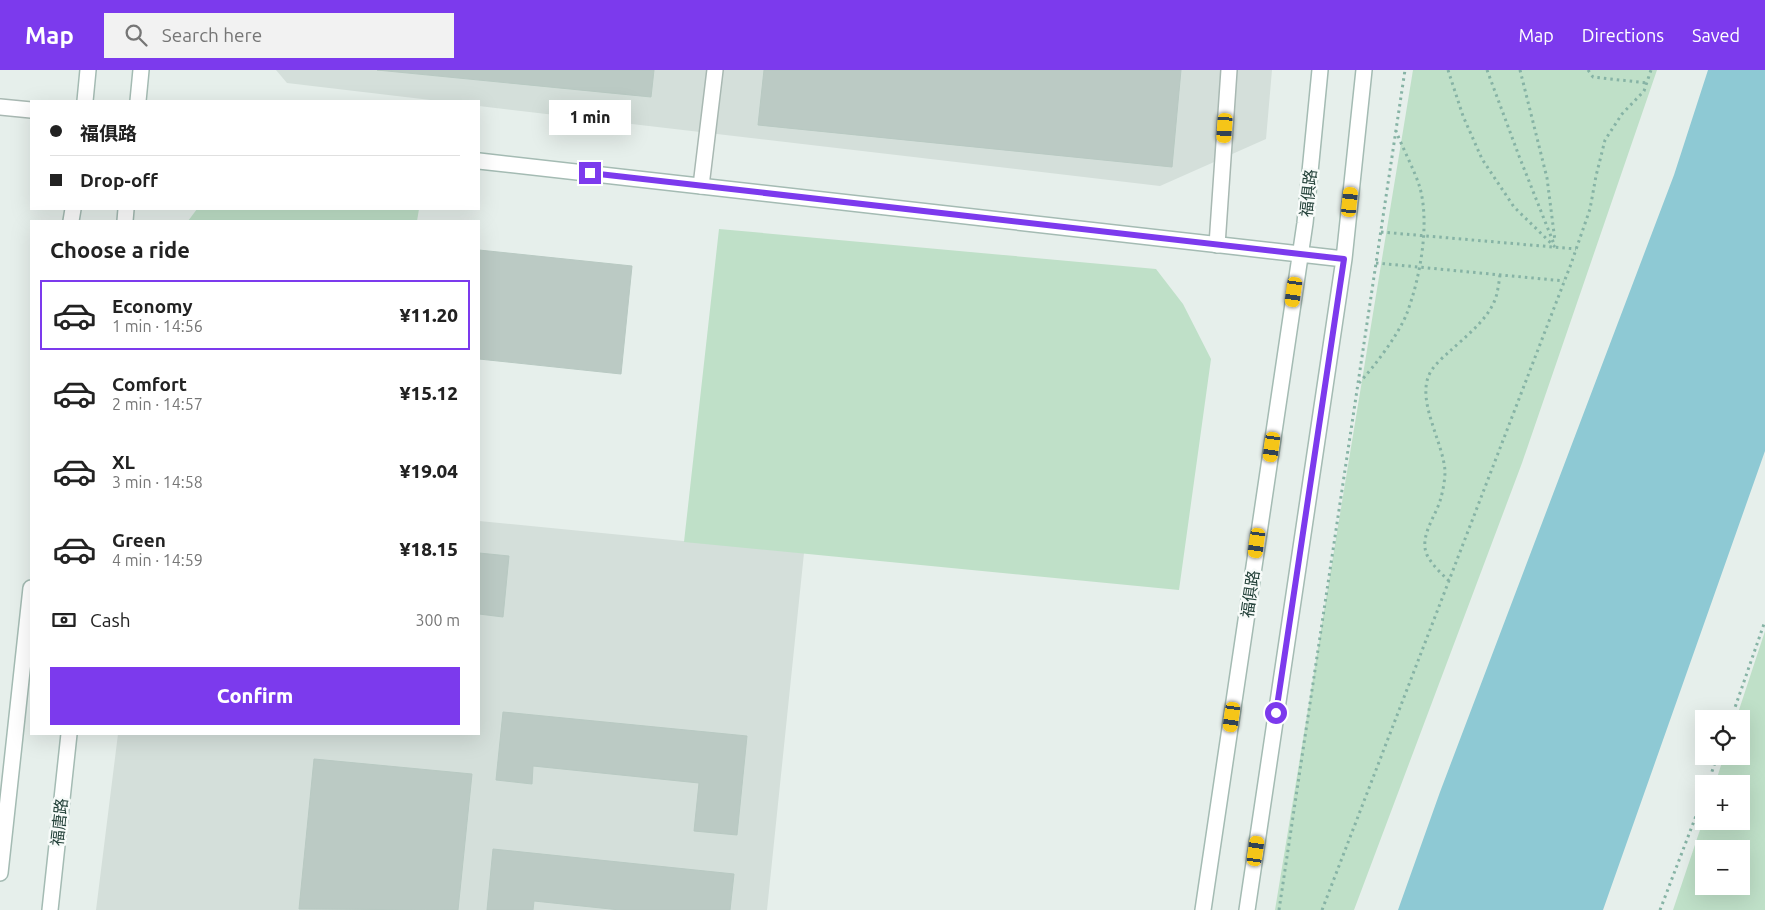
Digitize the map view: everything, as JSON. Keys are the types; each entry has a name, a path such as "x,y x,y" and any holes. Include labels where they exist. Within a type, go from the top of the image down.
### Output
{"street":[{"path":"84,100 88,70"},
{"path":"138,100 142,70"},
{"path":"701,186 715,70"},
{"path":"1217,245 1229,70"},
{"name":"福俱路","path":"1203,910 1300,254 1320,70"},
{"path":"1247,910 1344,259 1364,70"},
{"path":"0,107 30,110"},
{"path":"480,161 1344,259"},
{"path":"0,873 30,597"},
{"name":"福唐路","path":"50,910 69,735"}],"path":[{"path":"1279,910 1309,699 1359,383 1405,70"},
{"path":"1448,70 1463,116 1482,160 1514,207 1555,247"},
{"path":"1487,70 1555,247"},
{"path":"1520,70 1546,178 1555,247"},
{"path":"1588,70 1593,77 1647,83"},
{"path":"1322,910 1576,249 1590,209 1605,140 1622,114 1644,91 1652,70"},
{"path":"1359,383 1376,364 1406,315 1416,286 1419,267 1424,218 1420,188 1396,131"},
{"path":"1381,232 1576,249"},
{"path":"1376,263 1564,281"},
{"path":"1449,581 1433,564 1426,552 1429,526 1440,502 1445,473 1443,457 1429,413 1426,385 1429,374 1439,362 1485,315 1495,299 1500,275"},
{"path":"1734,710 1765,621"},
{"path":"1660,910 1695,819"}],"shaded area":[{"path":"276,70 1272,70 1266,139 1160,186 480,106 480,100 431,100 287,83"},
{"path":"480,521 804,553 767,910 96,910 118,735 480,735"}],"green space":[{"path":"1413,70 1657,70 1522,463 1354,910 1275,910"},
{"path":"196,210 419,210 417,220 189,220"},
{"path":"719,229 1156,269 1183,304 1211,359 1179,590 684,542"},
{"path":"1765,631 1765,910 1673,910 1695,845 1695,895 1750,895 1750,840 1697,840 1700,830 1750,830 1750,775 1718,775 1721,765 1750,765 1750,710 1739,710"}],"water":[{"path":"1708,70 1765,70 1765,451 1603,910 1398,910 1440,792 1674,175"}],"building":[{"path":"377,70 654,70 651,97"},
{"path":"764,70 1181,70 1172,167 758,125"},
{"path":"480,250 632,266 621,374 480,359"},
{"path":"480,553 509,556 503,617 480,614"},
{"path":"503,712 747,736 737,835 694,831 699,783 533,766 532,784 496,780"},
{"path":"314,759 472,774 458,910 299,909"},
{"path":"493,849 734,874 730,910 620,910 534,901 533,910 487,910"}],"route":[{"path":"590,173 1344,259 1276,713"}]}
